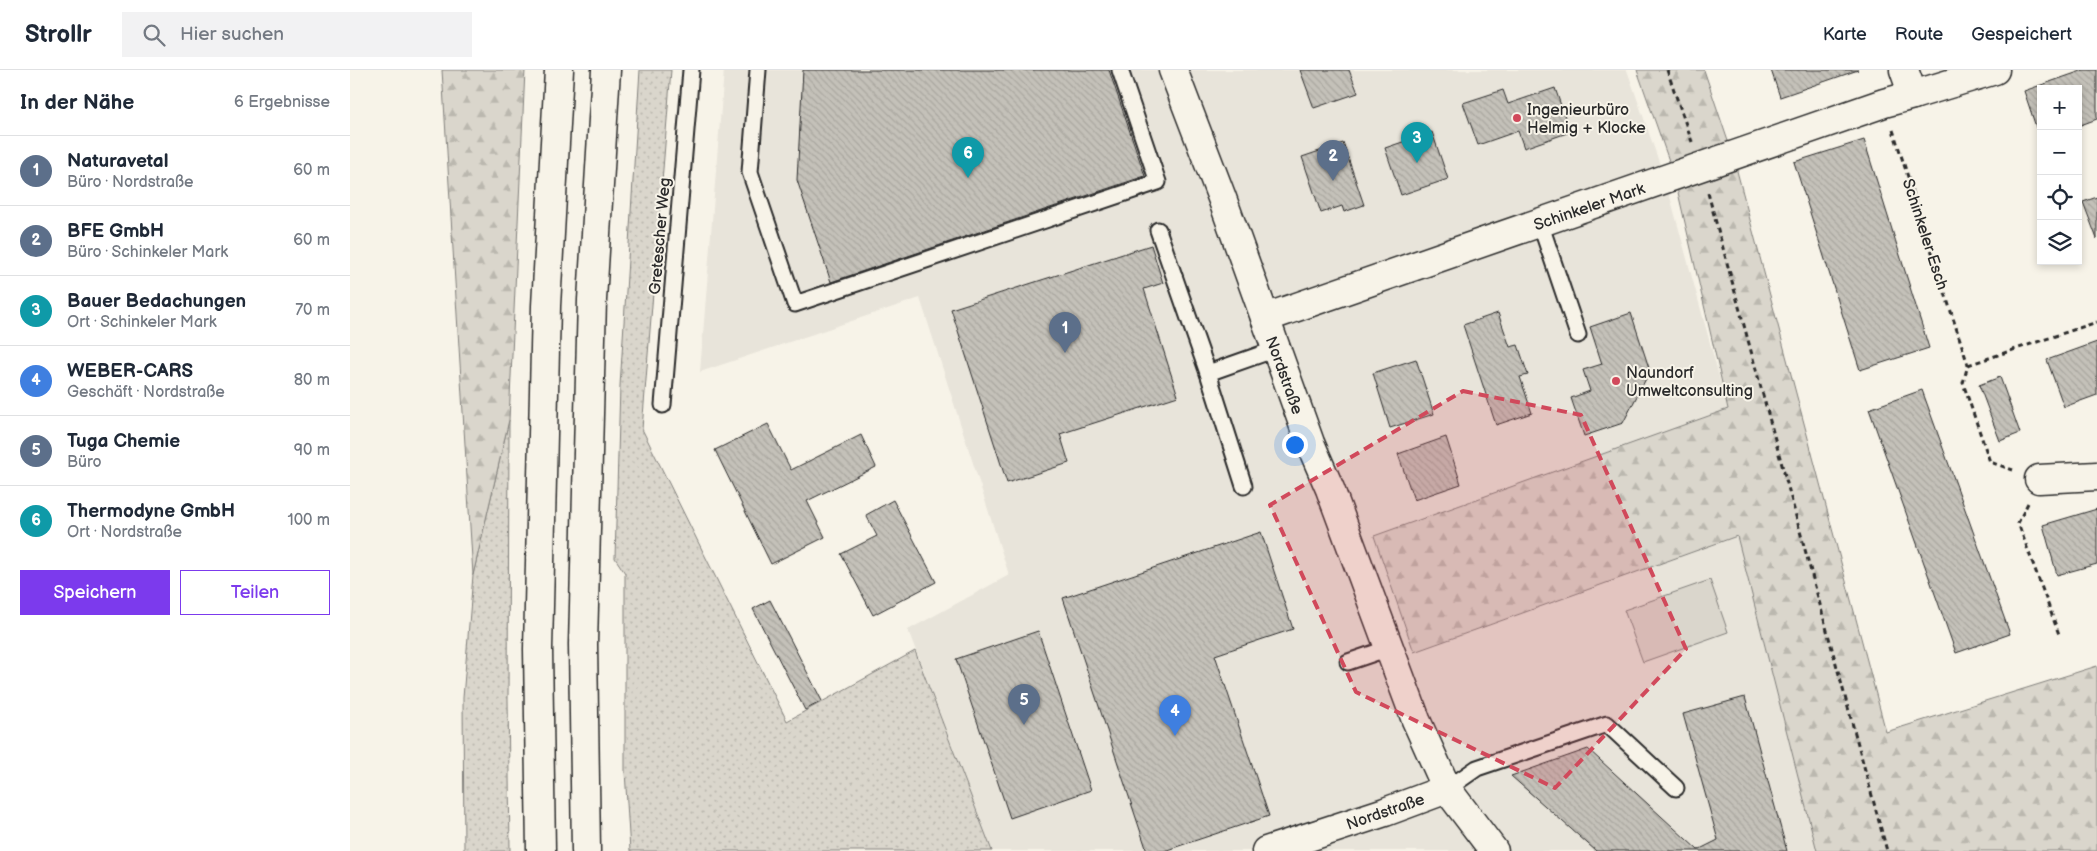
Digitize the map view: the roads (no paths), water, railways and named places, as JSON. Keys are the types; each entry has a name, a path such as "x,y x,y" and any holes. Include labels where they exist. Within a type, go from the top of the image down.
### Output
{"main road":[{"path":"541,851 538,649 546,306 558,70"},
{"path":"586,851 583,644 592,300 606,70"},
{"name":"Nordstraße","path":"1173,70 1416,720 1447,790 1494,851"},
{"name":"Schinkeler Mark","path":"1265,318 1884,103 1909,82 1996,70"},
{"path":"2039,480 2097,476"},
{"name":"Nordstraße","path":"1266,851 1447,790"}],"lane":[{"name":"Gretescher Weg","path":"663,405 691,70"},
{"path":"758,70 750,172 795,304 1158,182 1120,70"},
{"path":"1540,223 1578,335"},
{"path":"1158,230 1208,373 1244,486"},
{"path":"1208,373 1276,349"},
{"path":"1348,662 1389,648"},
{"path":"1447,790 1477,768 1607,724 1676,788"}],"place":[{"name":"Ingenieurbüro Helmig + Klocke","path":"1517,118"},
{"name":"Bauer Bedachungen","path":"1417,163"},
{"name":"Thermodyne GmbH","path":"968,178"},
{"name":"BFE GmbH","path":"1333,181"},
{"name":"Naturavetal","path":"1065,353"},
{"name":"Naundorf Umweltconsulting","path":"1616,381"},
{"name":"Tuga Chemie","path":"1024,725"},
{"name":"WEBER-CARS","path":"1175,736"}]}
